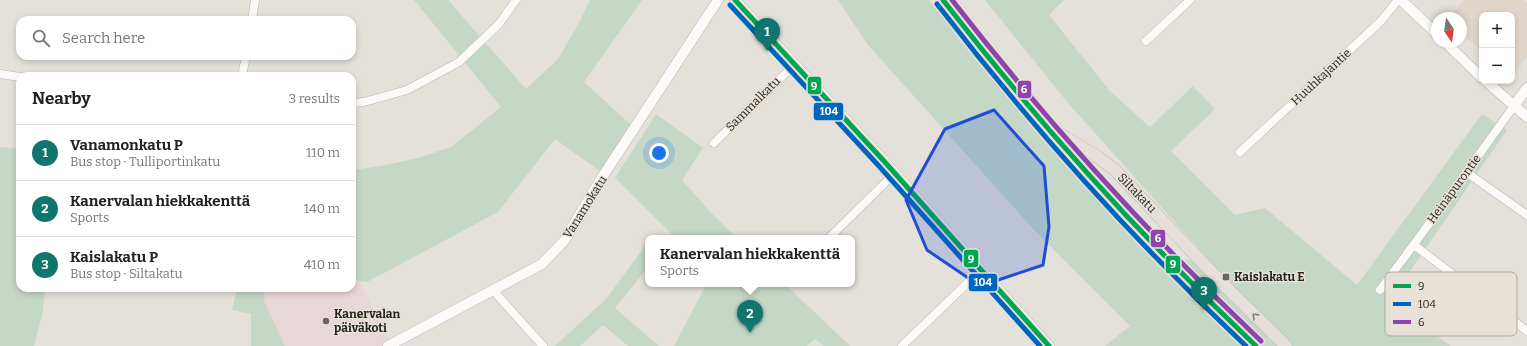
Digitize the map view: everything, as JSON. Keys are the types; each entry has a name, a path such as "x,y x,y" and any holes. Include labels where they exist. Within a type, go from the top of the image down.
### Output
{"main road":[{"name":"Siltakatu","path":"943,0 1043,124 1119,210 1256,346"},
{"name":"Siltakatu","path":"1043,124 1098,157 1115,170 1220,282 1286,346"}],"street":[{"path":"253,16 255,0"},
{"path":"356,103 364,102 406,90 459,62 499,24 516,0"},
{"name":"Vanamokatu","path":"389,346 542,264 564,241 600,182 718,0"},
{"path":"735,0 1049,346"},
{"path":"1146,41 1190,0"},
{"path":"1400,0 1431,28"},
{"name":"Huuhkajantie","path":"1240,152 1381,22 1400,0"},
{"path":"1451,48 1479,75"},
{"path":"243,72 245,60"},
{"name":"Sammalkatu","path":"714,143 794,65"},
{"path":"0,74 16,76"},
{"path":"1489,84 1527,117"},
{"name":"Heinäpurontie","path":"1394,272 1527,88"},
{"path":"1466,172 1527,215"},
{"path":"832,235 894,174"},
{"path":"1414,245 1449,272"},
{"path":"902,346 981,270"},
{"name":"Heinäpurontie","path":"1380,290 1385,283"},
{"path":"494,289 498,297 543,346"},
{"path":"1517,323 1527,331"}],"highlighted area":[{"path":"994,110 1044,166 1049,227 1043,265 980,286 927,250 906,200 945,129"}],"shaded area":[{"path":"1464,0 1524,0 1527,3 1527,57 1515,72 1515,12 1479,12 1479,48 1467,38 1467,12 1453,12"},
{"name":"Kanervalan päiväkoti","path":"356,281 359,281 390,340 379,346 285,346 264,301 265,292 356,292"}],"green space":[{"path":"414,0 448,0 526,89 558,59 579,23 590,0 642,0 584,82 632,126 603,173 555,139 498,212 367,282 356,281 356,169 418,158 451,147 501,107"},
{"path":"838,0 929,0 1035,127 1169,273 1174,260 1208,259 1068,103 985,0 1064,0 1049,15 1110,91 1150,127 1193,86 1215,109 1171,151 1235,215 1265,208 1357,285 1482,114 1507,130 1410,272 1385,272 1385,336 1437,336 1451,346 1105,346 1130,326 1034,230 868,45"},
{"path":"656,114 703,148 682,180 713,215 734,235 673,235 615,178"},
{"path":"0,147 16,149 16,292 45,292 43,311 34,346 0,346"},
{"path":"645,246 645,271 615,308 659,346 628,346 603,325 580,346 555,346 606,299"},
{"path":"705,287 788,287 850,346 824,346 815,339 807,346 674,346"},
{"path":"236,292 265,292 264,301 285,346 251,346 251,314 232,310"}],"transit line":[{"name":"9","path":"735,0 883,160 1049,346"},
{"name":"9","path":"943,0 1016,91 1093,179 1132,222 1256,346"},
{"name":"6","path":"952,0 1024,89 1100,176 1219,301 1261,341"},
{"name":"104","path":"937,4 1009,94 1085,181 1124,224 1204,306 1246,346"},
{"name":"104","path":"730,5 878,165 1040,346"}],"place":[{"name":"Vanamonkatu P","path":"767,51"},
{"name":"Kaislakatu E","path":"1226,277"},
{"name":"Kaislakatu P","path":"1204,310"},
{"name":"Kanervalan päiväkoti","path":"326,321"},
{"name":"Kanervalan hiekkakenttä","path":"750,333"}]}
